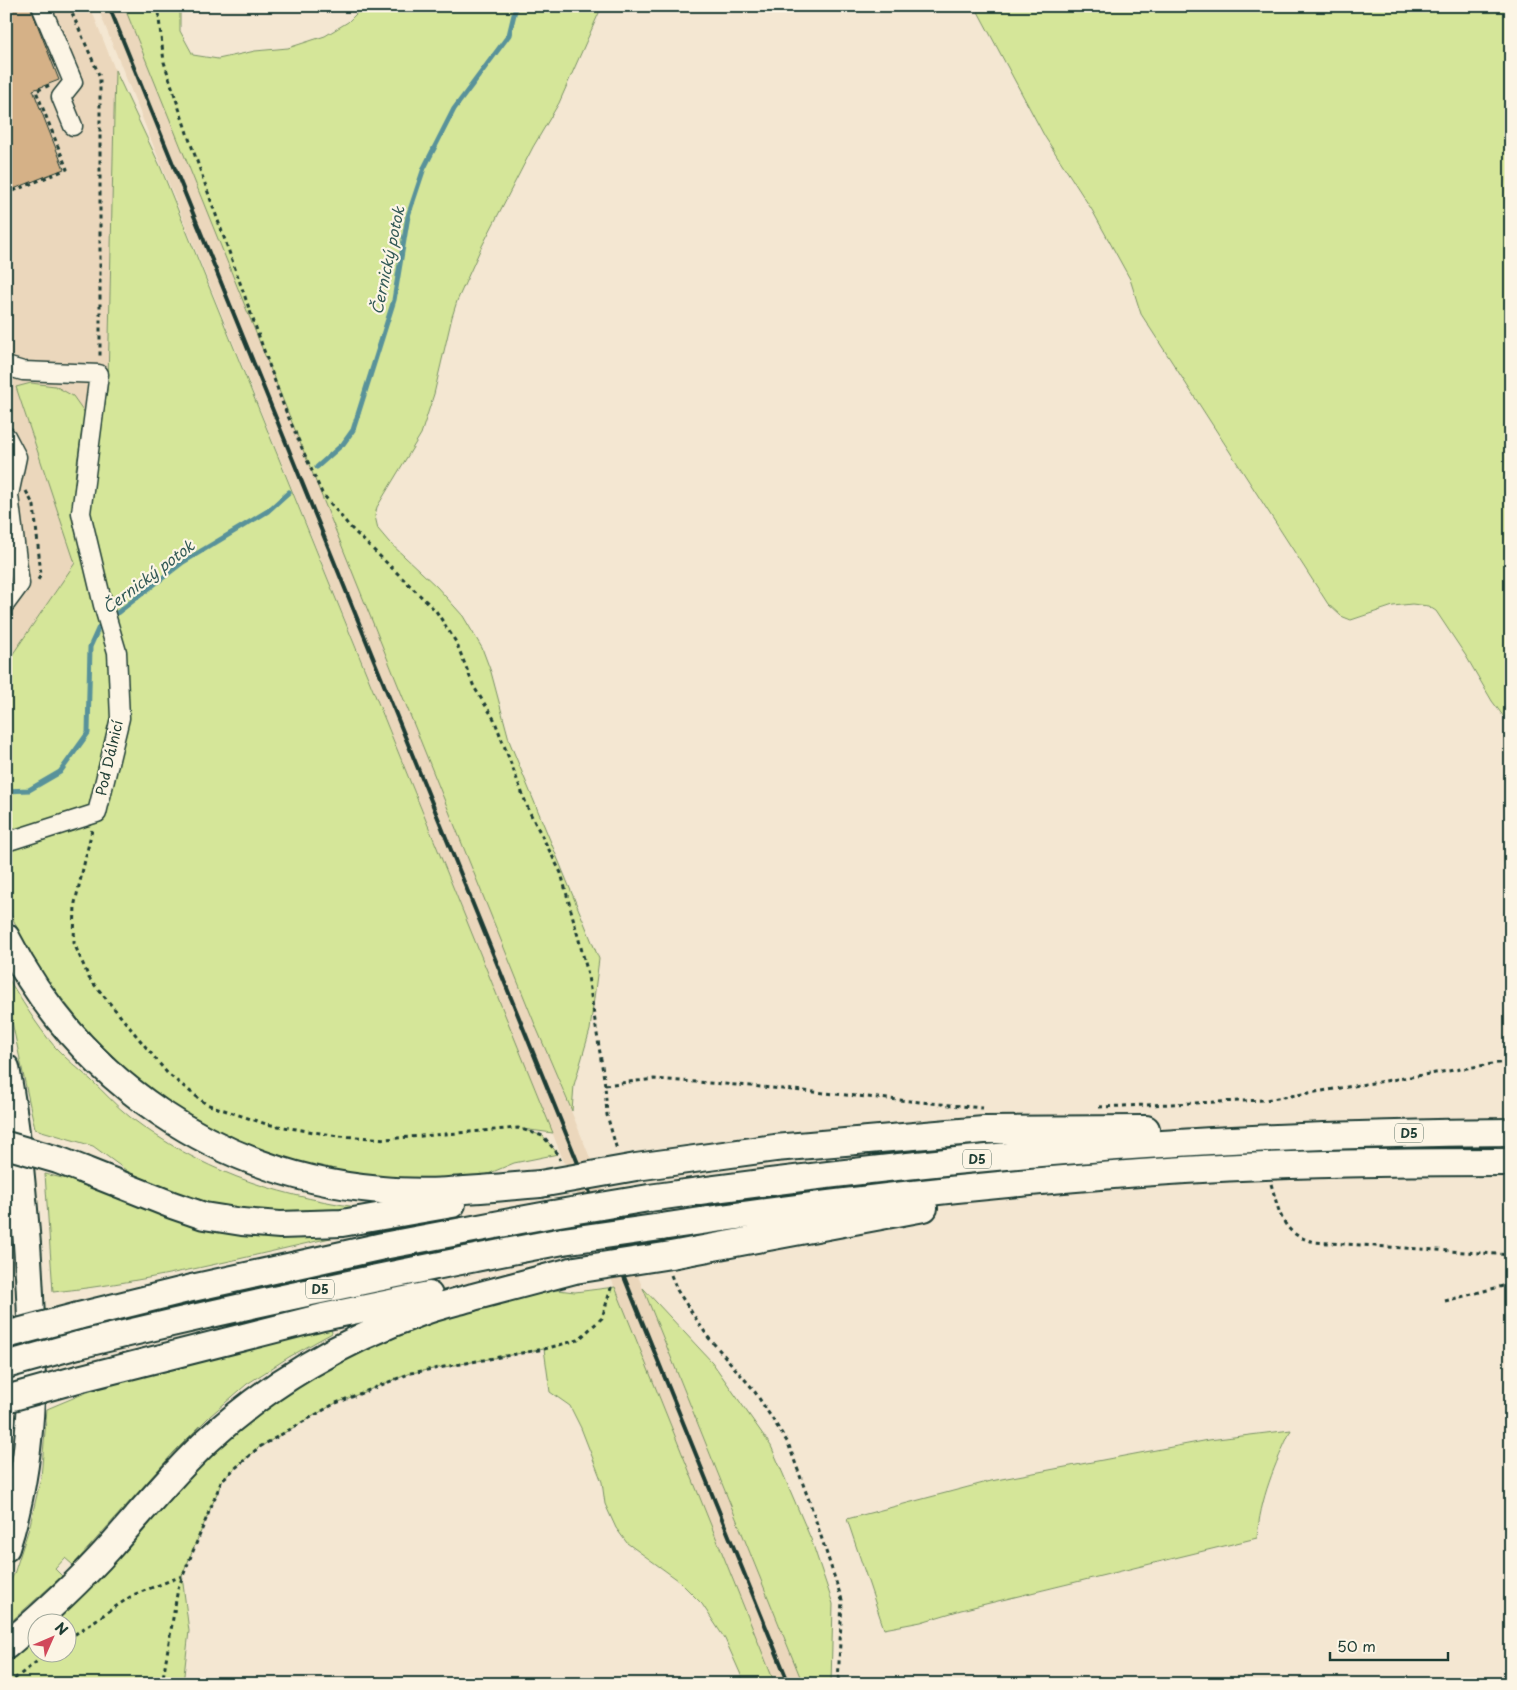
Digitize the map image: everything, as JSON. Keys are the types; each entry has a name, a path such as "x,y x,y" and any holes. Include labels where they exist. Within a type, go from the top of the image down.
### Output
{"highway":[{"path":"6,936 40,995 75,1038 102,1066 150,1105 201,1138 228,1151 301,1177 354,1187 439,1192 540,1184"},
{"path":"6,1068 15,1120 21,1181 30,1288 32,1372 30,1417 24,1471 6,1548"},
{"path":"6,1145 40,1154 204,1216 280,1225 342,1223 447,1205 628,1163 984,1130 1179,1128 1349,1134"},
{"name":"D5","path":"6,1335 192,1288 383,1246 649,1198 794,1178 1016,1155 1146,1145 1349,1134 1511,1132"},
{"name":"D5","path":"6,1364 197,1316 391,1274 563,1241 784,1209 896,1195 1185,1170 1357,1163 1511,1162"},
{"path":"6,1329 8,1355 6,1398 323,1317 575,1270 670,1264 832,1226 1060,1181"},
{"path":"6,1646 42,1616 82,1578 159,1490 208,1440 248,1407 292,1376 356,1340 424,1311 575,1270"}],"street":[{"path":"41,6 72,82 61,97 73,126"},
{"path":"6,366 23,370 100,374"},
{"name":"Pod Dálnicí","path":"6,842 96,813 120,718 117,652 81,514 100,374"},
{"path":"6,436 18,457 8,501 20,584 6,603"},
{"path":"1308,1136 1309,1165"}],"path":[{"path":"69,6 100,77 100,374"},
{"path":"160,6 158,19 164,62 187,133 278,389 322,493 350,527 436,611 456,642 474,688 494,719 529,811 561,873 587,970 605,1085 607,1115 628,1163"},
{"path":"6,194 67,169 36,91 70,77"},
{"path":"1098,1107 1265,1100 1511,1060"},
{"path":"605,1085 654,1079 751,1086 991,1109"},
{"path":"1266,1167 1280,1214 1287,1227 1302,1239 1314,1242 1511,1255"},
{"path":"670,1264 677,1290 708,1337 752,1389 788,1443 842,1600 838,1684"},
{"path":"1445,1301 1511,1284"},
{"path":"78,1632 133,1595 182,1576"},
{"path":"162,1684 178,1588"},
{"path":"8,1684 36,1662"}],"shaded area":[{"path":"6,6 90,6 115,70 108,383 89,512 94,536 6,664"},
{"path":"97,6 124,6 803,1684 775,1684"}],"green space":[{"path":"124,6 180,6 180,31 193,55 218,59 255,51 288,48 325,36 348,22 364,6 602,6 559,103 533,147 480,250 457,301 434,394 421,434 377,507 375,516 378,529 389,542 437,587 463,616 482,648 491,672 510,743 599,959 590,1030 574,1085 572,1111 536,1027"},
{"path":"975,6 1511,6 1511,719 1504,717 1492,701 1466,656 1436,611 1428,606 1412,604 1393,606 1351,620 1341,616 1328,604 1141,314 1130,279 1092,210 1045,137"},
{"path":"115,70 160,166 553,1133 522,1129 543,1136 558,1154 514,1163 469,1182 422,1184 319,1172 215,1132 174,1107 131,1074 89,1033 45,977 20,934 6,904 6,664 75,563 16,387 31,383 55,386 73,396 85,413 76,469 72,519 92,592 89,512 108,383"},
{"path":"6,975 35,1021 55,1047 125,1113 156,1136 210,1165 265,1187 324,1202 356,1207 310,1213 273,1212 240,1210 186,1198 138,1179 93,1146 35,1129 6,994"},
{"path":"45,1174 344,1235 163,1275 90,1288 53,1292"},
{"path":"615,1287 775,1684 745,1684 725,1639 702,1604 678,1580 627,1543 616,1528 605,1504 602,1482 581,1428 570,1406 550,1392 544,1349 411,1373 334,1404 258,1448 223,1479 182,1576 189,1631 183,1684 6,1684 6,1662 28,1644 28,1662 78,1662 78,1612 65,1612 94,1584 203,1462 234,1432 295,1384 401,1329 549,1289 575,1292"},
{"path":"643,1288 712,1362 771,1446 811,1539 833,1604 831,1684 803,1684"},
{"path":"331,1329 332,1333 289,1357 247,1384 210,1416 174,1452 73,1565 65,1558 55,1569 62,1576 6,1626 6,1590 14,1574 30,1525 41,1477 47,1409 114,1383"},
{"path":"1291,1430 1274,1469 1265,1496 1257,1538 961,1610 921,1622 884,1629 847,1519 991,1481 1209,1440"}],"building":[{"path":"6,6 30,6 59,80 33,90 64,169 6,192"}],"waterway":[{"name":"Černický potok","path":"317,467 343,444 353,430 394,300 408,216 424,168 454,109 509,35 516,6"},
{"name":"Černický potok","path":"6,791 29,790 60,772 88,733 90,647 99,627 183,562 268,511 289,492"}],"railway":[{"path":"109,6 789,1684"}]}
